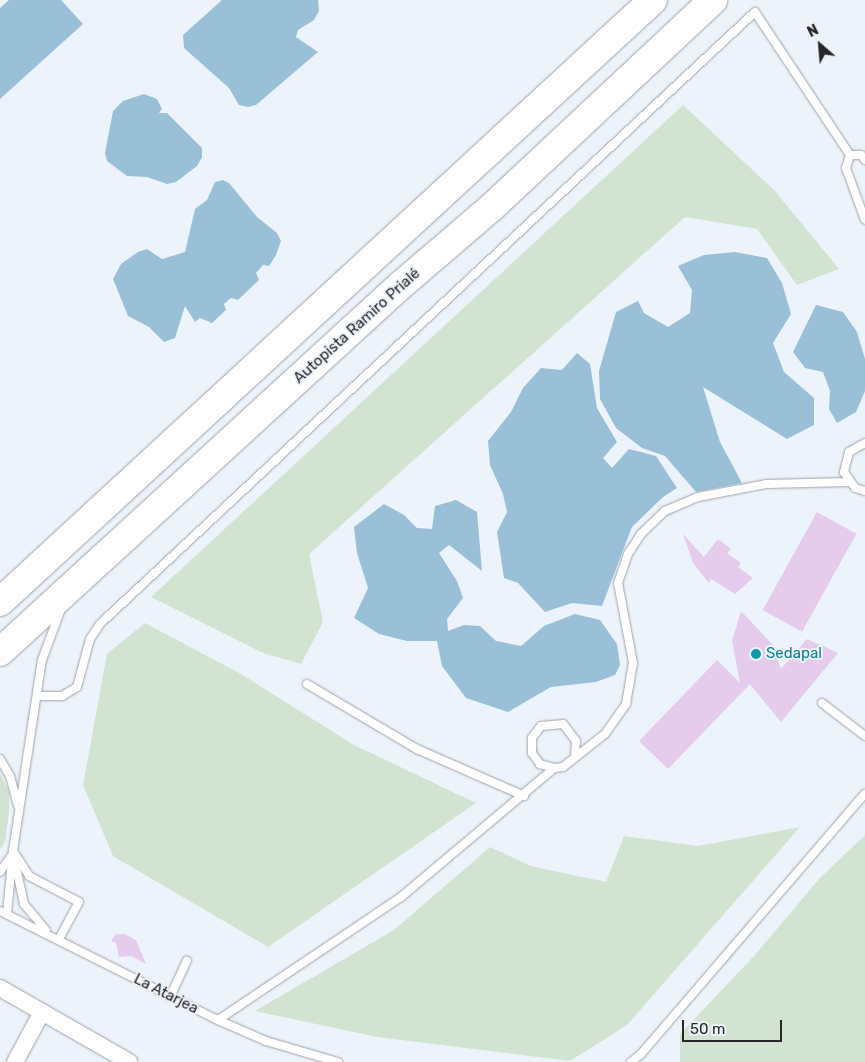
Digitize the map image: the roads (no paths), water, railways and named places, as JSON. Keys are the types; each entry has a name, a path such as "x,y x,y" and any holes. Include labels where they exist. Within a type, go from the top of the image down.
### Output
{"highway":[{"path":"4,592 67,541 653,0"},
{"name":"Autopista Ramiro Prialé","path":"0,652 401,285 492,206 713,0"}],"street":[{"path":"0,988 129,1062"},
{"path":"15,1062 42,1012"}],"lane":[{"path":"38,696 62,696 77,687 90,639 100,624 755,12 850,155"},
{"path":"850,155 861,155 865,160"},
{"path":"850,155 846,168 865,220"},
{"path":"849,482 844,462 849,452 865,443"},
{"path":"575,755 576,741 569,728 555,722 541,726 532,738 532,752 540,764 554,768 563,767 575,755 588,750 605,734 626,704 630,690 633,664 618,583 628,554 641,534 665,511 698,497 766,484 849,482 865,491"},
{"path":"3,912 38,696 42,660 52,630 77,582"},
{"path":"307,684 417,749 524,796"},
{"path":"822,703 865,736"},
{"path":"0,759 10,776 19,810"},
{"path":"218,1020 401,897 524,796 554,768"},
{"path":"631,1062 641,1054 865,794"},
{"path":"0,872 13,852"},
{"path":"13,852 24,904 31,916 50,935"},
{"path":"13,852 29,876 78,902 59,940"},
{"name":"La Atarjea","path":"3,912 218,1020 266,1040 338,1062"},
{"path":"170,997 187,961"},
{"path":"641,1054 645,1062"}],"water":[{"path":"9,0 61,0 83,24 0,99 0,8"},
{"path":"222,0 318,0 319,11 314,20 298,30 296,37 318,52 256,105 248,107 239,105 229,88 184,48 183,35"},
{"path":"144,94 157,99 162,109 159,113 167,113 202,148 202,157 197,166 176,182 167,184 147,177 127,176 107,161 105,153 113,111 123,101"},
{"path":"223,180 229,183 257,217 277,233 281,241 276,255 269,266 263,265 256,273 259,280 238,300 231,298 224,304 226,310 212,323 200,318 195,322 185,306 175,338 164,342 149,327 128,316 113,279 121,264 138,252 147,249 162,259 185,252 195,209 207,200 215,182"},
{"path":"735,252 767,258 782,283 791,314 773,343 784,372 814,398 814,425 787,439 703,387 720,442 742,483 696,492 665,456 642,448 616,428 600,399 599,371 616,312 638,301 644,313 668,327 690,313 692,290 678,266 704,255"},
{"path":"816,305 843,312 857,332 865,359 865,391 856,412 837,423 829,409 830,391 823,372 805,368 793,352"},
{"path":"577,353 590,364 597,408 617,442 603,458 612,468 629,449 656,456 677,488 663,497 632,527 602,606 572,603 545,612 518,583 504,578 497,532 507,512 503,494 490,465 488,441 511,412 523,388 541,368 562,370"},
{"path":"456,500 477,512 482,571 449,545 439,553 457,581 463,598 447,619 448,631 464,625 480,626 496,641 521,646 544,626 575,614 600,620 617,644 620,665 615,675 596,682 551,687 508,712 466,698 442,666 437,641 407,641 379,634 354,618 368,588 357,553 354,527 384,504 404,515 417,528 432,529 435,506"}],"place":[{"name":"Sedapal","path":"756,654"}]}
